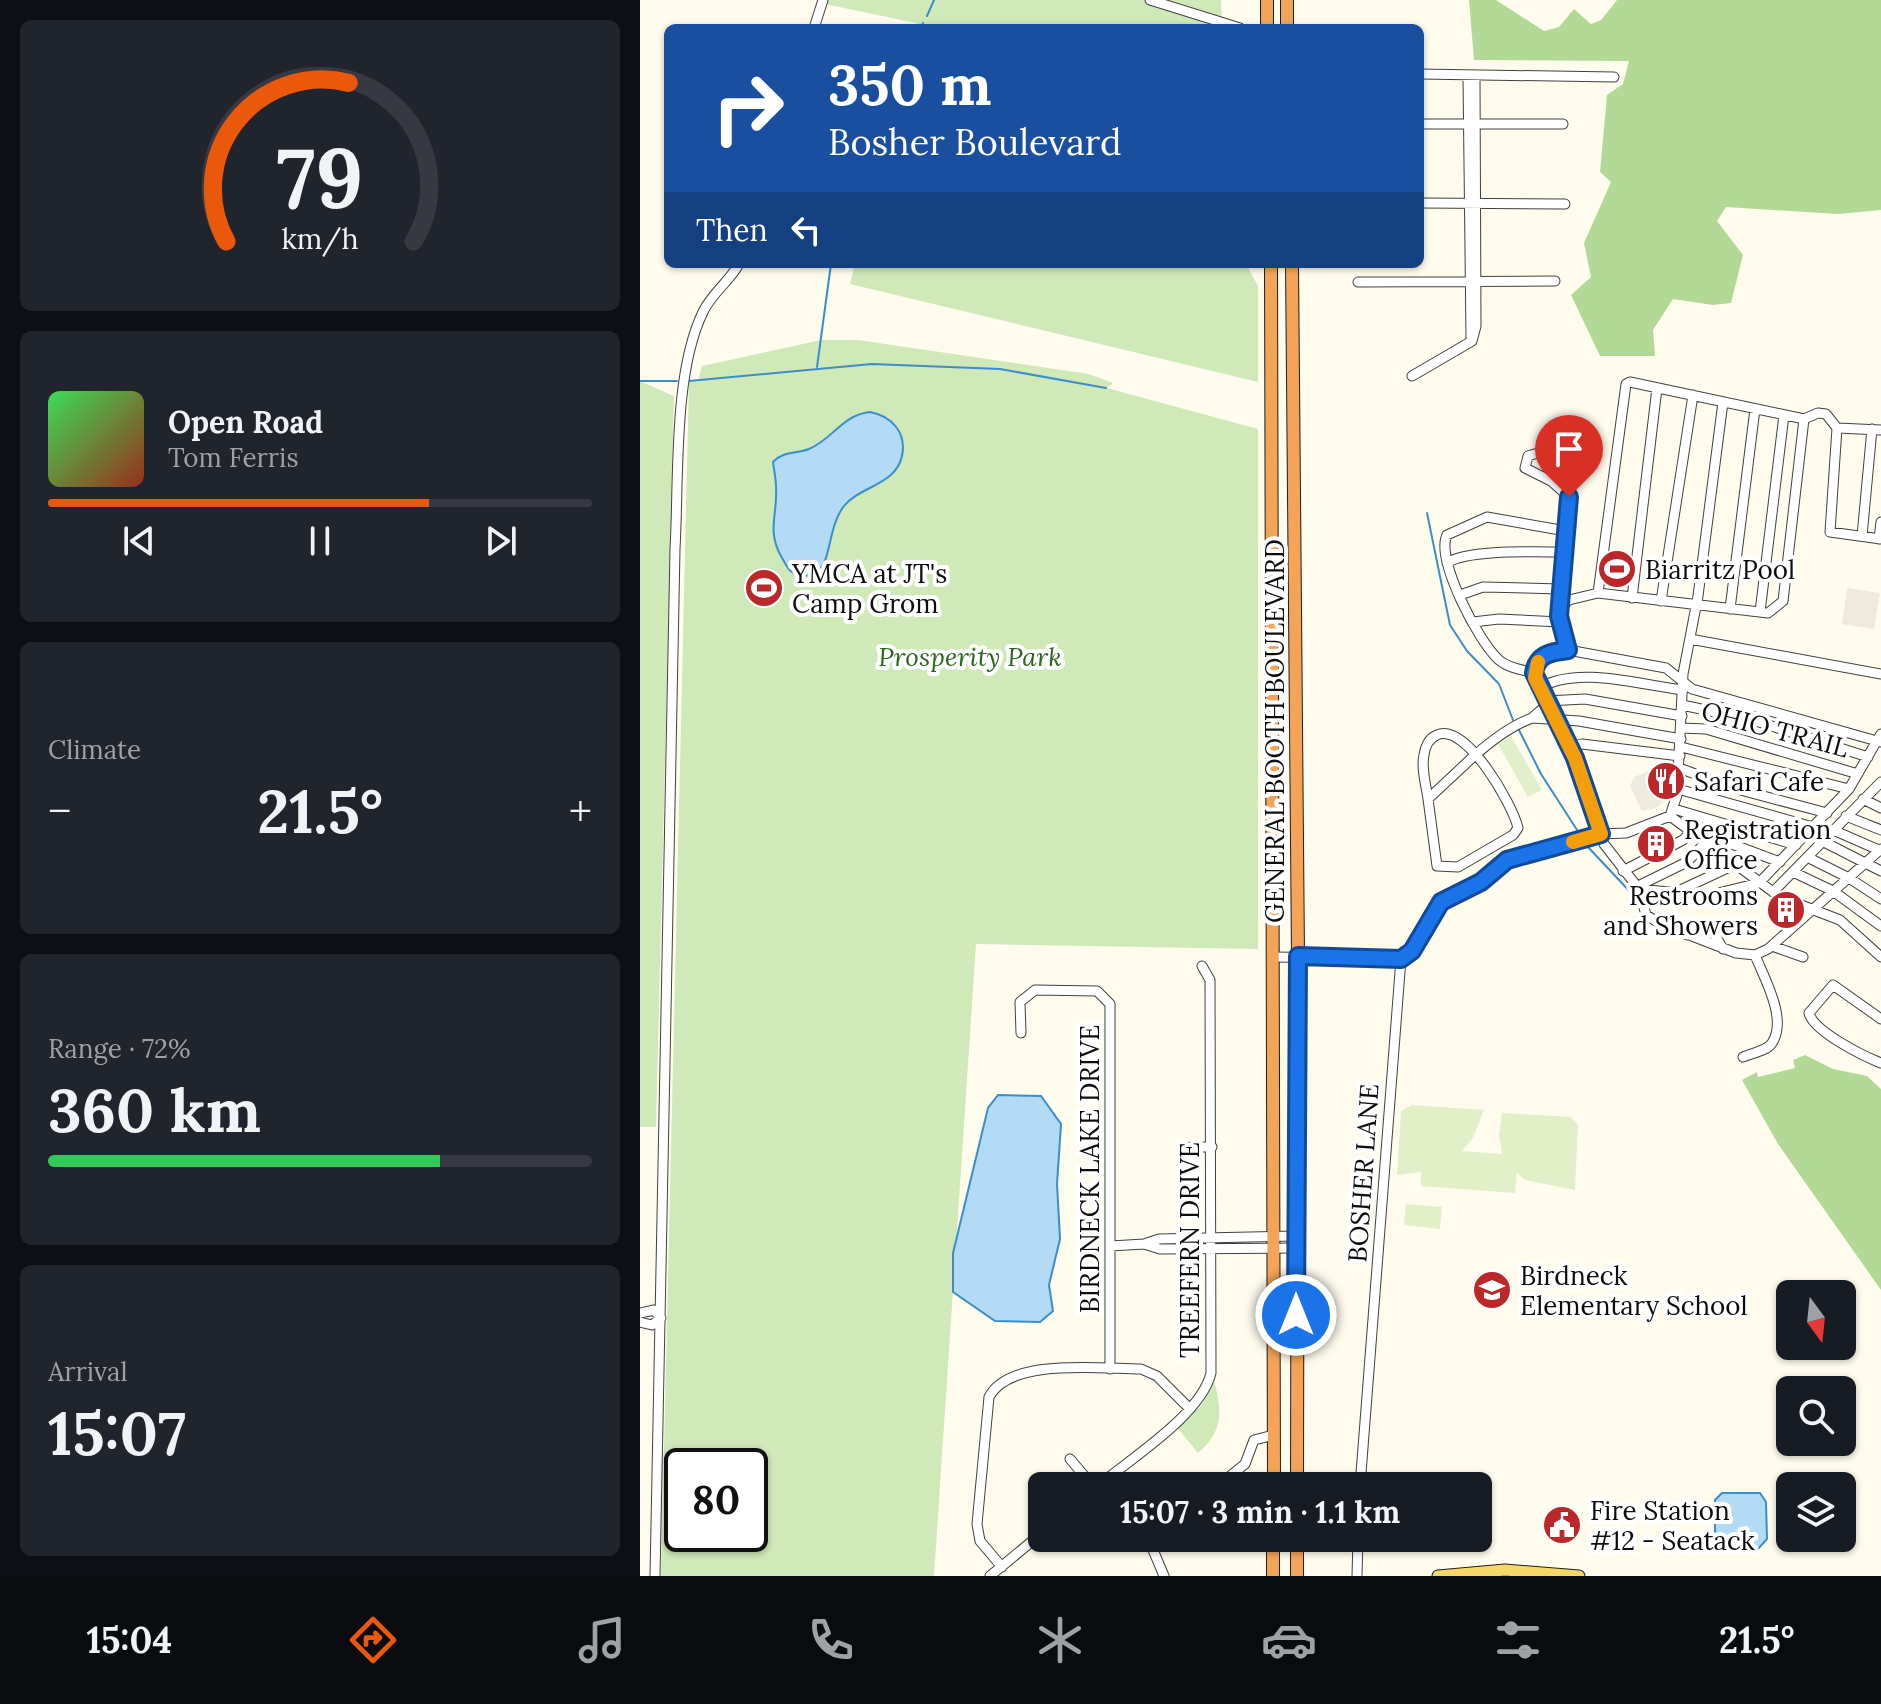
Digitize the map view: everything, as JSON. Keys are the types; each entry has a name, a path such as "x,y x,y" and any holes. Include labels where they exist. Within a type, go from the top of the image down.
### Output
{"highway":[{"path":"1267,0 1267,24"},
{"path":"1287,0 1287,24"},
{"name":"GENERAL BOOTH BOULEVARD","path":"1271,268 1274,1472"},
{"name":"GENERAL BOOTH BOULEVARD","path":"1292,268 1298,956 1297,1472"},
{"path":"1273,1552 1273,1576"},
{"path":"1297,1552 1297,1576"}],"main road":[{"path":"1438,1576 1505,1570 1579,1576"}],"street":[{"path":"815,24 823,0"},
{"path":"1150,0 1227,24"},
{"path":"1424,74 1614,77"},
{"path":"1412,376 1472,341 1471,77"},
{"path":"1424,124 1563,124"},
{"path":"1424,203 1565,204"},
{"path":"655,1576 675,549 682,396 695,330 709,301 736,268"},
{"path":"1358,282 1555,281"},
{"path":"1598,593 1624,390 1630,382 1804,419 1818,413 1826,414 1837,428 1830,532 1880,539 1881,522"},
{"path":"1632,598 1657,388"},
{"path":"1661,601 1693,395"},
{"path":"1672,812 1678,789 1683,686 1723,402"},
{"path":"1730,609 1755,409"},
{"path":"1760,612 1784,415"},
{"path":"1560,608 1569,600 1598,593 1696,606 1760,612 1776,610 1783,601 1804,419"},
{"path":"1837,428 1876,429 1862,536"},
{"path":"1568,650 1560,608 1569,497 1571,465 1566,459 1542,452 1528,456 1524,462 1530,472 1551,481 1569,497"},
{"path":"1534,673 1496,658 1460,595 1444,548 1447,535 1487,517 1566,531"},
{"path":"1447,563 1458,557 1508,552 1564,552"},
{"path":"1460,595 1483,587 1561,589"},
{"path":"1473,622 1499,619 1561,622"},
{"path":"1690,639 1881,674"},
{"path":"1683,686 1666,668 1568,650 1545,655 1536,663 1534,673 1569,747 1601,834 1637,888 1646,915 1723,949 1755,955 1772,946 1881,850 1833,830"},
{"path":"1539,688 1556,680 1577,678 1683,686 1880,739 1849,789 1759,883 1706,896 1637,888"},
{"path":"1428,799 1477,753 1498,736 1532,718 1547,702 1585,699 1682,716"},
{"path":"1682,705 1753,720 1868,757"},
{"path":"1532,718 1579,721 1849,789"},
{"name":"OHIO TRAIL","path":"1681,728 1706,729 1858,774"},
{"path":"1446,733 1463,739 1477,753 1517,822 1513,835 1458,867 1437,866 1428,799 1423,757 1428,743 1436,735 1446,733"},
{"path":"1569,747 1582,744 1681,747"},
{"path":"1679,768 1733,788 1827,813"},
{"path":"1773,892 1881,782"},
{"path":"1678,789 1813,827"},
{"path":"1863,799 1881,808"},
{"path":"1274,957 1401,959 1412,951 1441,902 1481,882 1507,860 1601,834 1626,833 1672,812 1796,845"},
{"path":"1672,812 1759,883 1840,920 1881,957"},
{"path":"1846,816 1881,830"},
{"path":"1623,871 1683,840 1692,831"},
{"path":"1822,841 1881,871"},
{"path":"1637,888 1687,862 1709,842 1729,843 1780,862"},
{"path":"1807,857 1849,878 1881,899"},
{"path":"1671,894 1736,864"},
{"path":"1793,872 1833,891 1881,926"},
{"path":"1687,935 1700,927 1711,928 1723,949"},
{"path":"1772,946 1803,957"},
{"path":"1743,1057 1766,1048 1775,1032 1771,998 1755,955"},
{"name":"BOSHER LANE","path":"1361,1472 1401,959"},
{"name":"TREEFERN DRIVE","path":"1113,1472 1190,1409 1204,1392 1211,1373 1210,980 1202,966"},
{"path":"1881,1019 1833,985 1809,1013 1815,1024 1881,1063"},
{"name":"BIRDNECK LAKE DRIVE","path":"1021,1033 1020,1002 1035,990 1097,991 1110,1004 1110,1369"},
{"path":"1191,1147 1212,1147"},
{"path":"1111,1246 1144,1244 1159,1239 1212,1243 1296,1242"},
{"path":"640,1313 654,1310 661,1318"},
{"path":"640,1322 652,1325 661,1318"},
{"path":"1002,1567 977,1534 989,1397 1012,1374 1110,1369 1150,1372 1190,1409"},
{"path":"1235,1472 1245,1464 1254,1440 1274,1435"},
{"path":"1070,1459 1083,1472"},
{"path":"990,1576 1028,1545"},
{"path":"1154,1552 1164,1576"},
{"path":"1357,1576 1358,1552"}],"green space":[{"path":"826,0 1221,0 1222,24 916,24 825,4"},
{"path":"1469,0 1496,0 1544,31 1559,27 1574,9 1591,24 1601,20 1617,0 1881,0 1881,210 1838,214 1726,207 1717,221 1743,255 1731,303 1713,305 1673,299 1653,330 1655,356 1600,356 1571,295 1591,277 1584,243 1611,182 1600,172 1607,95 1623,84 1629,61 1474,60"},
{"path":"854,268 1248,268 1258,286 1258,382 850,284"},
{"name":"Prosperity Park","path":"821,340 858,340 1089,374 1113,383 1107,388 1258,429 1258,949 976,944 934,1576 661,1576 689,381 698,381 702,366"},
{"path":"640,381 674,396 656,1127 640,1127"},
{"path":"1511,736 1542,790 1528,797 1498,744"},
{"path":"1805,1055 1833,1069 1867,1076 1881,1089 1881,1290 1778,1144 1742,1080 1757,1072 1758,1077 1795,1068 1793,1060"},
{"path":"1412,1105 1484,1110 1473,1138 1462,1151 1502,1154 1499,1135 1502,1113 1571,1117 1578,1125 1575,1190 1525,1180 1517,1173 1515,1193 1421,1186 1421,1172 1397,1175 1401,1111"},
{"path":"1406,1204 1442,1207 1440,1229 1404,1225"},
{"path":"1214,1380 1219,1420 1213,1437 1198,1453 1176,1426 1201,1406"}],"shaded area":[{"path":"1847,588 1880,593 1874,629 1842,624"},
{"path":"1654,769 1652,774 1665,788 1662,791 1666,799 1656,808 1642,811 1630,786 1634,777"}],"water":[{"path":"870,412 891,421 900,433 903,447 898,466 885,479 844,506 835,522 820,569 807,576 795,574 787,566 775,539 773,462 785,454 817,445 845,422"},
{"path":"998,1095 1041,1096 1061,1124 1057,1184 1060,1239 1049,1285 1053,1311 1040,1322 995,1321 953,1292 953,1253 988,1108"},
{"path":"1722,1493 1760,1493 1766,1502 1767,1539 1758,1549 1723,1551 1715,1542 1715,1500"}],"waterway":[{"path":"927,16 934,0"},
{"path":"817,367 830,268"},
{"path":"689,381 872,364 1000,369 1106,388"},
{"path":"640,381 677,381"},
{"path":"1427,513 1450,625 1467,651 1499,684 1513,720"},
{"path":"1519,730 1541,774 1579,833"},
{"path":"1587,846 1635,897"}],"slow traffic":[{"path":"1538,662 1535,678 1575,758 1601,834 1573,842"}],"place":[{"name":"Biarritz Pool","path":"1617,569"},
{"name":"YMCA at JT's Camp Grom","path":"764,588"},
{"name":"Safari Cafe","path":"1666,781"},
{"name":"Registration Office","path":"1656,844"},
{"name":"Restrooms and Showers","path":"1786,910"},
{"name":"Birdneck Elementary School","path":"1492,1290"},
{"name":"Fire Station #12 - Seatack","path":"1562,1525"}],"route":[{"path":"1296,1315 1298,956 1397,960 1406,957 1441,902 1481,882 1507,860 1601,834 1575,758 1534,673 1536,663 1545,655 1568,650 1559,616 1569,497"}]}
